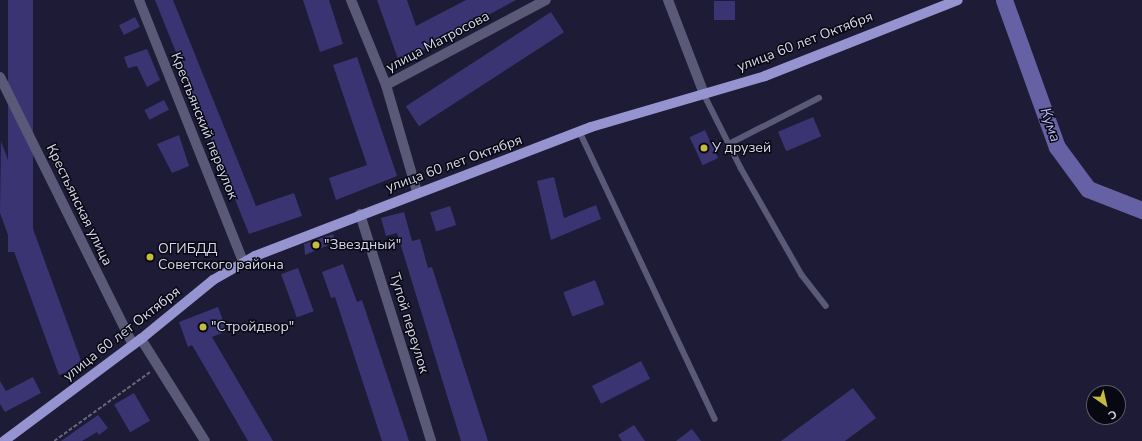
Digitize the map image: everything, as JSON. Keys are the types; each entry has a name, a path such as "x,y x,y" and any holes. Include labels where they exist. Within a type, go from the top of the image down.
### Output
{"main road":[{"name":"улица 60 лет Октября","path":"4,441 137,342 213,280 243,262 417,192 580,132 765,76 958,0"}],"street":[{"name":"Крестьянский переулок","path":"139,0 243,262"},
{"name":"улица Матросова","path":"351,0 386,85 417,192"},
{"name":"улица Матросова","path":"386,85 546,0"},
{"path":"668,0 704,94"},
{"name":"Крестьянская улица","path":"0,77 137,342 158,365 205,441"},
{"name":"Тупой переулок","path":"360,214 431,441"}],"lane":[{"path":"704,94 729,144 802,274 826,306"},
{"path":"729,144 819,98"},
{"path":"580,132 715,419"}],"path":[{"path":"54,441 158,365"}],"building":[{"path":"8,0 33,0 33,252 8,252"},
{"path":"155,0 173,0 256,206 294,193 302,216 249,234"},
{"path":"303,0 329,0 343,44 320,52"},
{"path":"377,0 407,0 416,26 466,0 516,0 425,49 398,59"},
{"path":"714,1 735,1 735,20 714,20"},
{"path":"551,12 564,32 419,126 406,106"},
{"path":"135,17 140,27 124,35 119,25"},
{"path":"147,49 160,80 147,87 137,66 128,68 124,57"},
{"path":"357,57 397,176 336,200 329,178 367,165 333,65"},
{"path":"164,100 169,110 149,120 144,110"},
{"path":"813,117 821,136 786,151 778,132"},
{"name":"У друзей","path":"705,130 718,158 703,165 690,137"},
{"path":"179,135 189,166 172,173 157,144"},
{"path":"1,141 83,366 59,375 0,213"},
{"path":"554,177 564,218 596,205 601,219 551,240 537,181"},
{"path":"450,206 456,225 436,232 430,212"},
{"path":"404,212 412,241 420,239 428,268 432,267 488,441 461,441 397,233 386,236 381,218"},
{"path":"333,234 336,242 305,255 304,244"},
{"path":"343,264 357,302 362,300 409,441 382,441 335,297 331,298 322,272"},
{"path":"298,268 314,311 297,317 281,274"},
{"path":"595,280 604,304 573,316 563,292"},
{"path":"218,307 227,331 212,337 273,441 248,441 192,345 188,347 179,322"},
{"path":"641,361 650,379 601,404 592,386"},
{"path":"33,377 41,393 5,412 0,404 0,381 6,391"},
{"path":"853,388 876,418 845,441 781,441"},
{"path":"134,393 150,421 130,432 114,405"},
{"path":"98,415 108,428 99,435 97,432 82,441 61,441"},
{"path":"634,425 645,441 622,441 618,435"},
{"path":"692,429 701,441 676,441"}],"waterway":[{"name":"Кума","path":"1004,0 1057,147 1088,189 1142,210"}],"place":[{"name":"У друзей","path":"704,148"},
{"name":"\"Звездный\"","path":"316,245"},
{"name":"ОГИБДД Советского района","path":"150,257"},
{"name":"\"Стройдвор\"","path":"203,327"}]}
